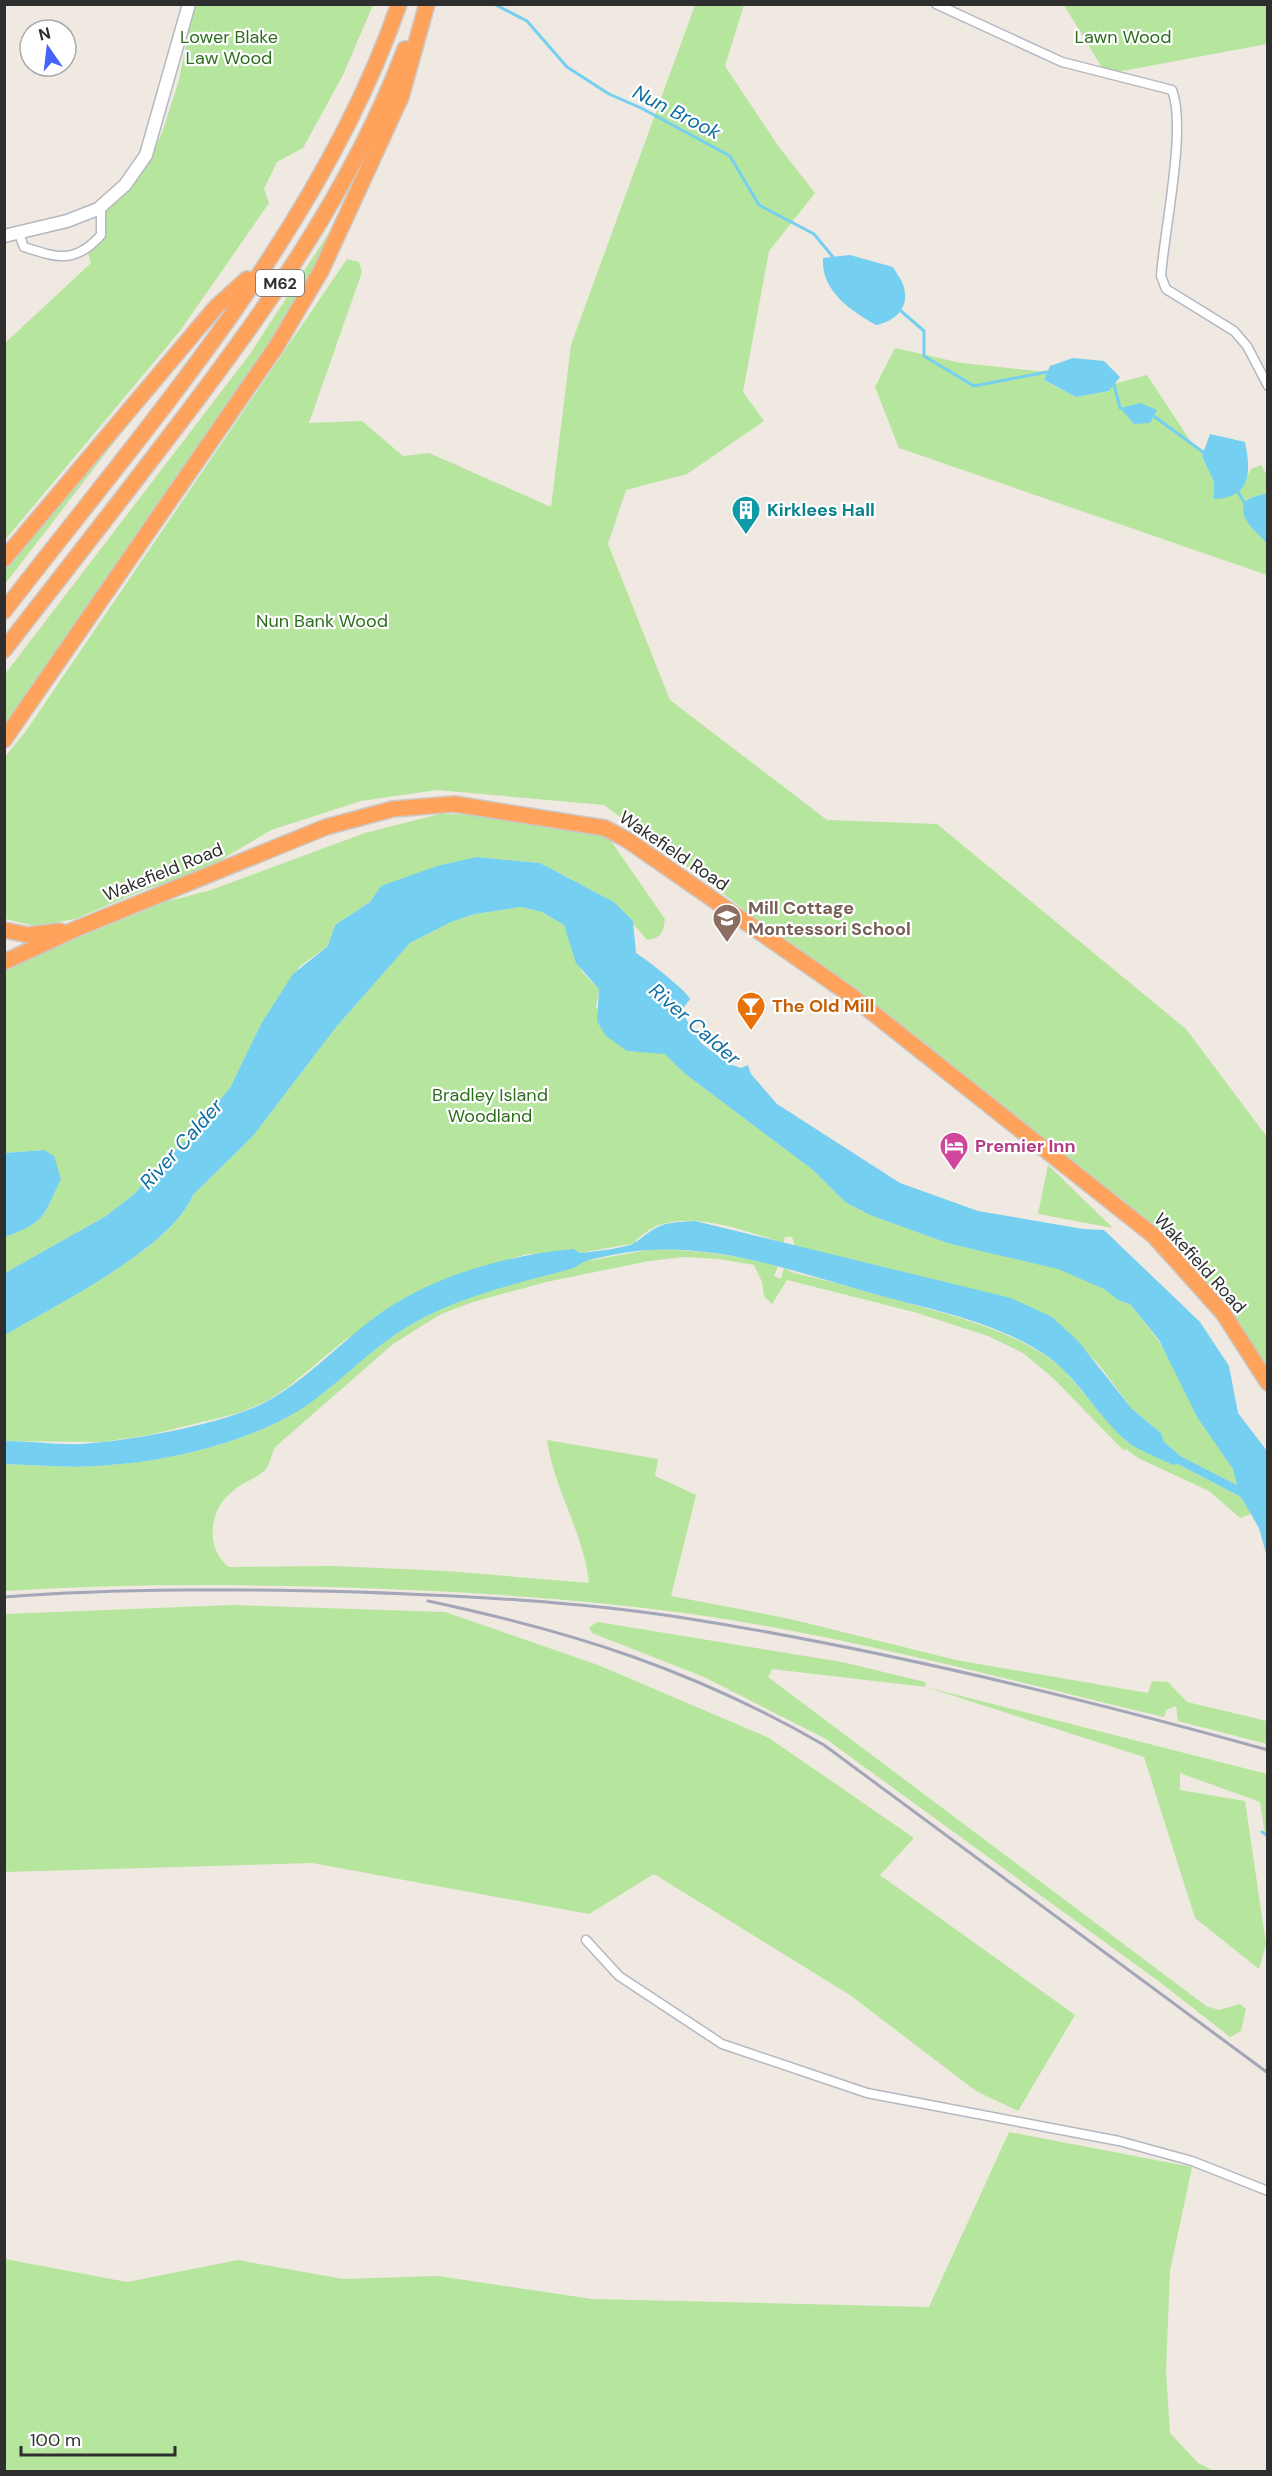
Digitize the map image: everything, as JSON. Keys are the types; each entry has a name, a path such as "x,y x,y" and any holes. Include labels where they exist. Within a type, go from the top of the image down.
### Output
{"highway":[{"name":"M62","path":"4,610 212,342 312,191 367,88 399,4"},
{"name":"M62","path":"4,650 240,344 334,200 390,89 422,4"},
{"path":"4,740 276,347 311,290 401,97 427,4"},
{"path":"4,559 216,307 263,265"},
{"name":"Wakefield Road","path":"4,962 78,928 326,827 393,809 454,804 605,828 629,841 849,994 1154,1236 1223,1313 1268,1383"},
{"name":"Wakefield Road","path":"4,930 28,935 78,928"}],"street":[{"path":"4,236 67,221 101,207 125,185 146,155 189,4"},
{"path":"936,4 1062,62 1172,90 1177,104 1173,173 1161,276 1166,289 1234,331 1247,346 1268,386"},
{"path":"19,234 24,247 55,257 75,255 87,250 101,235 101,207"},
{"path":"586,1940 619,1976 722,2044 867,2093 1019,2124 1119,2141 1192,2161 1268,2191"}],"green space":[{"name":"Lower Blake Law Wood","path":"194,5 373,5 343,75 303,148 277,162 264,189 269,203 180,331 5,540 5,343 91,263 87,250 101,235 107,207 124,194 147,166 163,130 179,80"},
{"name":"Nun Bank Wood","path":"695,5 744,5 725,66 779,147 815,193 769,251 743,392 764,421 687,474 626,490 608,544 670,700 827,820 937,824 1186,1029 1267,1137 1267,1372 1146,1223 721,892 604,805 437,790 361,801 271,830 197,874 146,889 75,919 35,926 5,919 4,758 26,731 347,259 359,262 362,272 309,423 362,421 403,456 429,453 551,507 571,345"},
{"name":"Lawn Wood","path":"1064,5 1267,5 1267,44 1106,74"},
{"path":"335,227 315,271 271,344 5,728 5,674 250,354 332,228"},
{"path":"895,348 961,363 1047,372 1045,381 1076,397 1109,391 1114,384 1147,375 1191,442 1203,452 1202,456 1214,482 1240,491 1251,469 1261,465 1267,475 1267,493 1253,497 1258,532 1267,544 1267,575 899,448 875,387"},
{"path":"149,397 5,584 5,568"},
{"path":"440,814 486,815 594,832 609,838 665,919 662,931 656,938 647,940 614,902 540,863 477,857 381,886 370,902 335,925 328,946 300,966 261,1024 230,1088 191,1135 133,1195 106,1216 5,1273 5,1237 29,1227 42,1216 61,1178 44,1150 5,1153 5,968 165,902 211,890 365,833"},
{"name":"Bradley Island Woodland","path":"521,907 542,912 564,925 582,972 599,989 596,1007 627,1051 665,1053 684,1073 813,1170 845,1202 870,1215 947,1243 1058,1268 1130,1304 1158,1340 1233,1469 1237,1485 1182,1457 1164,1442 1161,1433 1132,1409 1100,1366 1052,1317 896,1270 795,1246 792,1237 785,1237 783,1243 721,1225 689,1221 656,1226 636,1240 636,1243 580,1253 527,1254 468,1272 346,1339 288,1387 267,1401 239,1413 149,1435 102,1442 5,1441 5,1335 110,1274 162,1235 181,1215 193,1195 253,1136 337,1026 410,943 451,922 475,914"},
{"path":"1048,1165 1113,1228 1038,1214"},
{"path":"654,1249 716,1254 762,1262 778,1266 774,1276 781,1279 784,1268 794,1273 945,1314 1005,1334 1060,1366 1127,1442 1173,1465 1178,1464 1241,1497 1251,1514 1240,1518 1209,1491 1138,1458 1126,1449 1124,1451 1053,1378 1023,1353 988,1336 914,1312 787,1280 772,1304 764,1296 762,1282 754,1265 719,1259 684,1257 649,1261 546,1282 473,1302 441,1314 393,1344 275,1447 269,1464 263,1472 238,1487 226,1498 219,1507 213,1528 213,1539 221,1559 229,1567 333,1566 447,1571 589,1583 581,1547 556,1476 547,1440 658,1459 655,1476 696,1495 671,1596 786,1618 956,1660 1148,1693 1152,1681 1168,1682 1187,1702 1267,1721 1267,1744 1178,1721 1176,1706 1166,1710 1164,1717 870,1647 752,1624 654,1609 502,1595 339,1587 148,1586 5,1591 5,1464 72,1467 141,1462 188,1453 234,1440 293,1414 323,1393 396,1334 438,1310 482,1293 574,1268 581,1262"},
{"path":"233,1605 445,1612 598,1665 769,1738 914,1838 880,1875 1075,2015 1018,2111 976,2091 850,1995 654,1874 589,1914 312,1863 5,1872 5,1614"},
{"path":"598,1622 842,1662 925,1682 926,1687 772,1669 768,1677 1206,2006 1219,2010 1240,2004 1246,2009 1241,2031 1230,2037 1161,1983 826,1739 704,1677 592,1633 589,1627"},
{"path":"926,1687 1267,1774 1267,1846 1260,1802 1180,1773 1180,1790 1245,1801 1266,1944 1259,1969 1195,1918 1144,1757"},
{"path":"1009,2132 1192,2167 1170,2271 1166,2371 1170,2433 1198,2463 1214,2471 5,2471 5,2259 127,2282 238,2260 343,2279 438,2276 592,2299 929,2307"}],"water":[{"path":"850,255 893,267 902,283 905,295 905,302 894,318 876,325 847,306 832,290 824,270 823,258"},
{"path":"1073,358 1104,361 1120,377 1109,391 1076,397 1044,380 1050,366"},
{"path":"1141,403 1157,410 1150,423 1134,424 1120,408"},
{"path":"1210,434 1245,442 1248,473 1242,488 1236,494 1214,499 1214,482 1202,456"},
{"path":"1268,493 1267,544 1249,525 1243,509 1244,502"},
{"path":"477,857 540,863 614,902 633,921 636,953 657,968 690,999 681,1011 701,1043 729,1064 741,1068 748,1065 751,1074 777,1104 900,1183 978,1211 1083,1229 1104,1230 1200,1322 1229,1366 1238,1413 1267,1451 1267,1557 1259,1528 1241,1497 1178,1464 1173,1465 1132,1445 1107,1421 1068,1374 1044,1354 1025,1343 964,1318 780,1267 714,1253 680,1250 646,1250 592,1259 574,1268 482,1294 438,1310 396,1334 323,1393 293,1414 255,1432 211,1447 141,1462 95,1466 5,1464 5,1441 72,1444 102,1442 176,1430 248,1410 282,1392 385,1310 406,1297 451,1276 524,1256 573,1249 580,1253 626,1246 662,1225 695,1221 1011,1298 1052,1317 1078,1341 1132,1409 1161,1433 1164,1442 1182,1457 1237,1485 1233,1469 1197,1417 1159,1340 1130,1304 1118,1300 1104,1289 1058,1269 947,1243 870,1215 845,1202 813,1170 684,1073 665,1054 627,1051 606,1036 597,1021 599,989 576,963 564,925 542,912 521,907 475,914 451,922 410,943 337,1026 253,1136 193,1195 181,1215 162,1235 110,1274 5,1335 5,1273 106,1216 133,1195 191,1135 230,1088 261,1024 293,974 328,946 335,925 370,902 381,886 437,866"},
{"path":"44,1150 54,1156 61,1179 42,1217 29,1227 5,1237 5,1153"}],"waterway":[{"name":"Nun Brook","path":"494,4 527,21 567,67 609,94 641,108 730,156 759,205 814,234 833,257"},
{"name":"Nun Brook","path":"901,311 924,331 924,356 974,386 1047,372"},
{"name":"Nun Brook","path":"1114,384 1120,408"},
{"name":"Nun Brook","path":"1155,417 1203,452"},
{"name":"Nun Brook","path":"1238,492 1244,502"},
{"path":"1262,1832 1268,1836"}],"railway":[{"path":"4,1597 137,1591 314,1591 479,1597 638,1611 753,1629 901,1658 1049,1692 1268,1750"},
{"path":"428,1601 533,1626 632,1656 728,1695 824,1745 1268,2073"}],"place":[{"name":"Kirklees Hall","path":"746,536"},
{"name":"Mill Cottage Montessori School","path":"727,944"},
{"name":"The Old Mill","path":"751,1032"},
{"name":"Premier Inn","path":"954,1172"}],"water label":[{"name":"River Calder","path":"695,1024"},
{"name":"River Calder","path":"181,1144"}]}
